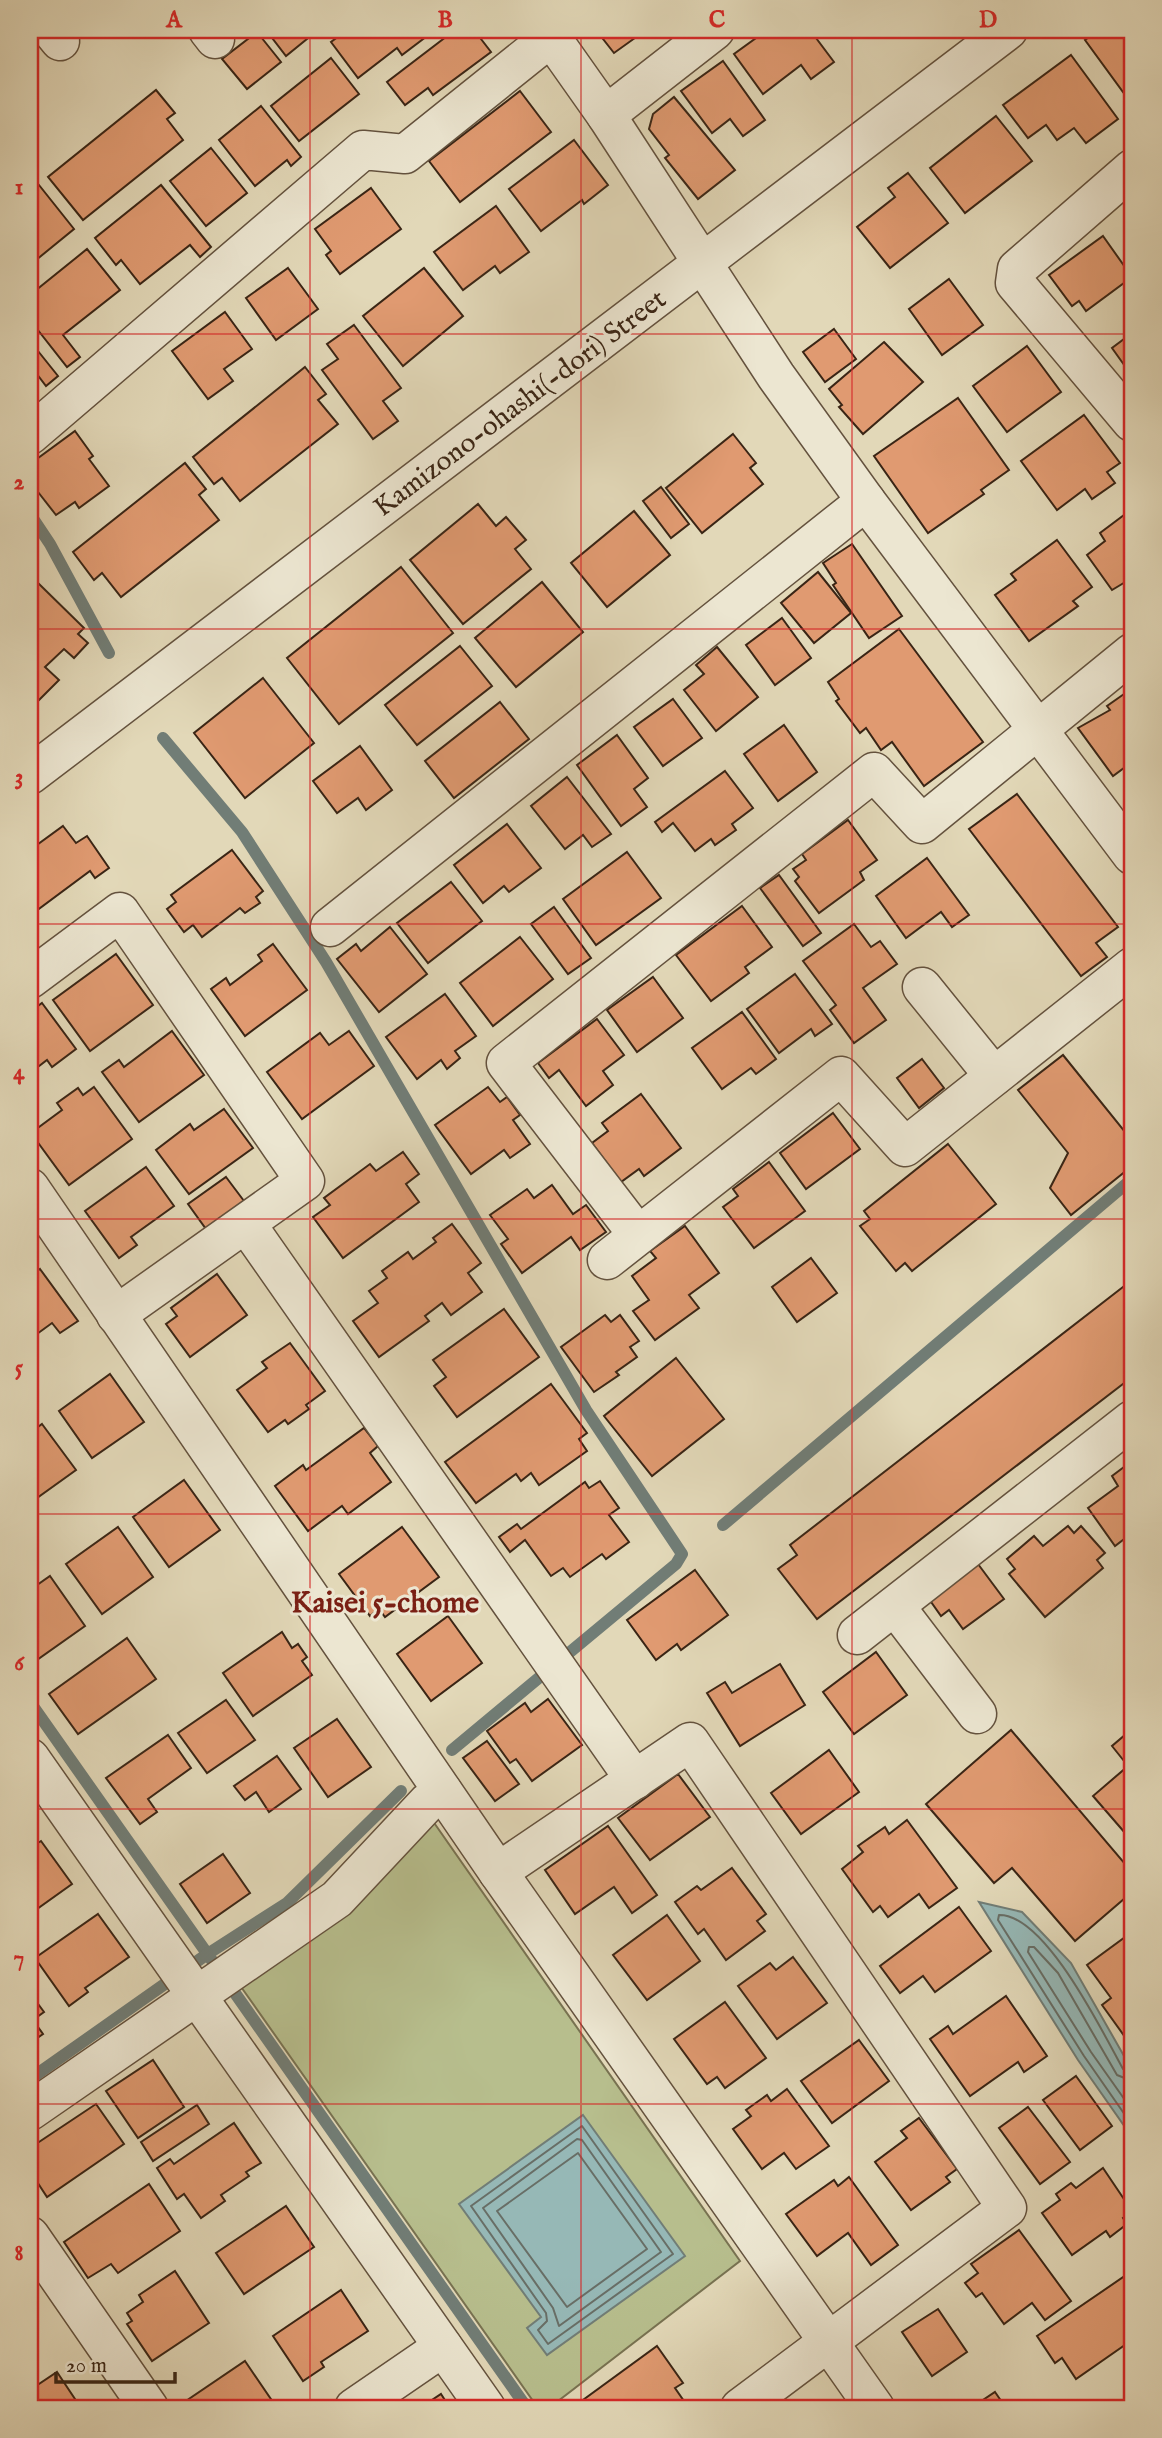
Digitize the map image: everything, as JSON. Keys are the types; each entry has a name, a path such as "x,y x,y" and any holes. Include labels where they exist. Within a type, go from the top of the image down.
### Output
{"street":[{"path":"606,115 715,30"},
{"name":"Kamizono-ohashi(-dori) Street","path":"30,775 1008,30"},
{"path":"30,435 363,150 405,153 549,33 703,261 776,376 866,501 1132,855"},
{"path":"1132,169 1017,269 1015,283 1132,422"},
{"path":"330,927 866,501"},
{"path":"638,1236 506,1063 874,772 922,824 1132,653"},
{"path":"30,979 120,912 306,1181 116,1315"},
{"path":"607,1260 841,1076 905,1147 1132,967"},
{"path":"922,987 994,1076"},
{"path":"30,1188 443,1793 874,2408"},
{"path":"247,1225 635,1780"},
{"path":"857,1635 1132,1420"},
{"path":"895,1606 977,1714"},
{"path":"498,1872 690,1742 1007,2208 740,2408"},
{"path":"30,1758 42,1803 199,1979 486,2408"},
{"path":"30,2111 199,1979 337,1899 427,1803 443,1793"},
{"path":"30,2236 149,2408"},
{"path":"354,2408 443,2347"}],"green space":[{"path":"430,1817 740,2261 549,2408 538,2408 239,1984"}],"water":[{"path":"979,1902 1022,1912 1071,1963 1132,2070 1132,2137 1078,2060"},
{"path":"583,2115 685,2256 547,2355 527,2328 541,2317 459,2204"}],"building":[{"path":"266,30 318,30 286,56"},
{"path":"347,30 435,30 402,55 397,48 358,78 331,42"},
{"path":"455,30 474,30 491,52 433,95 428,88 405,105 387,82"},
{"path":"596,30 646,30 614,53"},
{"path":"767,30 810,30 834,62 811,79 801,65 763,94 734,54"},
{"path":"1099,30 1132,30 1132,85 1123,92 1085,40"},
{"path":"257,32 281,62 247,89 222,59"},
{"path":"1071,55 1118,119 1086,143 1074,128 1057,140 1046,125 1028,138 1003,105"},
{"path":"331,58 359,94 299,141 271,106"},
{"path":"723,61 765,120 743,136 730,119 712,133 681,91"},
{"path":"156,90 175,113 167,119 183,140 83,220 48,177"},
{"path":"520,91 551,132 460,202 429,161"},
{"path":"674,97 735,170 698,199 665,158 669,155 649,129 653,114"},
{"path":"261,106 301,157 291,166 287,160 255,186 219,140"},
{"path":"996,116 1032,161 965,213 930,168"},
{"path":"574,140 608,185 584,204 582,200 541,231 509,189"},
{"path":"211,148 247,193 206,226 170,181"},
{"path":"908,173 948,223 890,268 857,227 895,197 888,188"},
{"path":"35,180 74,229 30,265 30,184"},
{"path":"161,185 211,247 200,257 190,245 140,284 121,260 116,265 95,238"},
{"path":"371,188 401,229 340,274 326,255 331,251 315,229"},
{"path":"496,206 529,252 500,273 495,266 463,290 434,252"},
{"path":"1103,236 1132,277 1086,311 1079,301 1072,306 1049,275"},
{"path":"87,249 120,290 63,335 80,357 67,367 30,320 30,295"},
{"path":"288,268 318,309 276,340 246,298"},
{"path":"424,268 463,316 403,366 363,316"},
{"path":"949,279 983,325 942,355 909,309"},
{"path":"225,312 252,349 224,369 233,381 208,399 172,351"},
{"path":"354,325 401,388 383,401 398,421 373,439 322,370 338,359 327,344"},
{"path":"834,329 856,359 825,382 803,352"},
{"path":"1132,333 1132,376 1112,348"},
{"path":"30,341 58,376 46,386 30,365"},
{"path":"884,342 923,382 863,434 839,407 842,405 829,389"},
{"path":"1027,346 1061,392 1007,432 973,386"},
{"path":"305,367 326,394 318,400 338,424 240,501 222,478 214,484 193,457"},
{"path":"958,398 1009,470 981,490 984,494 928,533 874,456"},
{"path":"1084,415 1120,463 1107,472 1115,483 1092,499 1085,489 1057,510 1021,461"},
{"path":"75,431 93,456 89,459 109,486 79,508 75,502 56,515 38,492 30,497 30,464"},
{"path":"733,434 756,463 750,468 763,484 702,533 666,488"},
{"path":"185,463 206,489 199,495 219,520 121,597 102,573 94,580 73,552"},
{"path":"661,487 689,524 671,538 643,501"},
{"path":"478,504 496,526 506,517 526,540 515,549 531,569 463,624 410,560"},
{"path":"1132,509 1132,578 1112,590 1087,555 1105,541 1100,533"},
{"path":"634,511 670,555 607,607 571,563"},
{"path":"1057,540 1092,587 1073,601 1078,606 1029,641 995,595 1016,580 1011,574"},
{"path":"852,544 902,616 869,638 833,585 836,583 823,563"},
{"path":"401,567 453,633 339,724 287,658"},
{"path":"818,572 851,613 814,643 781,603"},
{"path":"36,581 84,628 78,634 88,643 74,658 64,649 45,667 59,680 33,706 30,703 30,588"},
{"path":"542,582 583,632 516,687 475,638"},
{"path":"782,618 811,658 775,685 746,645"},
{"path":"899,629 983,742 924,786 892,742 881,750 866,728 860,733 836,701 839,699 828,682"},
{"path":"460,646 492,686 417,745 385,705"},
{"path":"717,647 758,697 716,731 684,690 704,674 696,665"},
{"path":"263,678 314,743 245,798 194,733"},
{"path":"1124,694 1132,704 1132,762 1113,776 1078,728 1110,710 1107,706"},
{"path":"673,699 702,738 663,766 634,727"},
{"path":"500,702 529,739 454,798 425,761"},
{"path":"784,725 817,772 778,801 744,754"},
{"path":"617,735 648,778 634,789 647,807 621,826 577,765"},
{"path":"360,746 392,790 366,810 358,798 337,813 313,781"},
{"path":"725,771 753,808 732,824 736,830 715,845 711,839 695,851 673,823 662,832 655,822"},
{"path":"567,777 611,834 592,847 583,835 565,849 531,806"},
{"path":"1017,794 1118,927 1096,943 1107,957 1081,976 969,829"},
{"path":"848,820 877,860 860,872 864,880 819,913 795,881 799,877 793,869 806,860 802,854"},
{"path":"507,824 541,868 509,892 504,886 483,903 454,865"},
{"path":"63,826 76,843 87,836 109,868 95,878 90,871 32,914 30,850"},
{"path":"232,850 263,891 256,897 260,903 245,913 240,908 202,937 193,925 184,932 167,909 176,902 171,895"},
{"path":"627,852 661,898 596,945 563,899"},
{"path":"927,858 969,915 952,927 941,912 906,938 876,896"},
{"path":"779,875 821,933 803,946 760,888"},
{"path":"451,882 482,921 428,963 397,923"},
{"path":"742,906 772,947 745,967 749,973 711,1001 676,955"},
{"path":"554,907 591,958 568,974 531,924"},
{"path":"854,924 871,947 880,941 897,964 863,988 886,1020 854,1043 830,1010 836,1005 803,961"},
{"path":"390,927 427,974 379,1012 337,959 356,944 361,951"},
{"path":"520,937 553,979 493,1026 460,983"},
{"path":"273,944 307,990 245,1036 211,989 226,978 230,985 262,961 258,955"},
{"path":"116,954 153,1005 90,1051 53,1000"},
{"path":"795,974 832,1024 815,1036 811,1029 779,1053 747,1009"},
{"path":"653,977 683,1018 637,1052 607,1010"},
{"path":"445,994 476,1036 455,1051 460,1058 447,1069 441,1060 417,1079 386,1037"},
{"path":"42,1003 76,1049 52,1067 47,1060 30,1073 30,1012"},
{"path":"742,1012 776,1059 756,1074 751,1068 722,1089 692,1048"},
{"path":"597,1019 624,1055 603,1071 613,1085 586,1106 559,1070 549,1078 538,1063"},
{"path":"172,1031 204,1075 139,1122 102,1072 119,1060 124,1067"},
{"path":"349,1031 374,1066 302,1119 267,1072 320,1033 329,1045"},
{"path":"1063,1055 1129,1137 1132,1135 1132,1166 1071,1215 1050,1188 1068,1153 1018,1090"},
{"path":"922,1059 944,1088 919,1108 897,1078"},
{"path":"94,1087 132,1139 69,1185 31,1133 62,1110 57,1103 78,1088 83,1095"},
{"path":"488,1087 500,1102 507,1097 520,1115 513,1120 530,1144 510,1158 504,1150 471,1174 435,1125"},
{"path":"641,1094 681,1148 644,1176 639,1169 621,1182 592,1143 608,1131 602,1123"},
{"path":"224,1109 253,1148 189,1194 156,1150 190,1124 194,1130"},
{"path":"833,1113 860,1149 806,1189 780,1153"},
{"path":"948,1144 996,1204 912,1271 905,1263 896,1271 860,1226 870,1219 864,1211"},
{"path":"403,1152 419,1174 406,1184 419,1202 343,1258 313,1217 330,1205 324,1198 370,1164 376,1171"},
{"path":"769,1162 805,1211 754,1248 723,1207 738,1196 733,1189"},
{"path":"146,1167 174,1206 131,1237 137,1245 119,1258 85,1211"},
{"path":"226,1177 244,1201 206,1229 188,1204"},
{"path":"552,1185 573,1214 586,1205 606,1232 580,1250 571,1237 522,1273 501,1244 508,1239 490,1215 527,1189 534,1198"},
{"path":"452,1224 481,1263 468,1273 482,1292 451,1315 442,1303 425,1316 429,1321 379,1357 353,1321 378,1303 369,1291 387,1278 382,1271 408,1252 413,1259 436,1242 433,1238"},
{"path":"685,1226 719,1273 689,1295 699,1308 655,1340 633,1311 649,1300 632,1276 656,1258 650,1251"},
{"path":"811,1258 837,1293 797,1322 772,1287"},
{"path":"40,1269 78,1321 60,1333 52,1323 30,1339 30,1270 33,1274"},
{"path":"217,1274 247,1315 190,1357 166,1324 177,1316 171,1308"},
{"path":"1132,1280 1132,1377 817,1619 778,1569 797,1555 790,1545"},
{"path":"504,1309 539,1357 457,1417 434,1386 446,1377 433,1360"},
{"path":"605,1315 611,1322 620,1315 639,1341 630,1347 637,1357 616,1372 619,1375 594,1392 561,1347"},
{"path":"290,1343 325,1391 306,1405 309,1409 288,1424 285,1420 268,1432 237,1390 267,1368 262,1362"},
{"path":"676,1358 724,1419 652,1476 604,1416"},
{"path":"110,1374 144,1422 92,1458 59,1411"},
{"path":"551,1384 587,1433 579,1439 587,1451 539,1485 531,1473 521,1481 516,1474 476,1503 445,1462"},
{"path":"42,1424 76,1470 30,1503 30,1433"},
{"path":"364,1428 378,1446 370,1453 391,1482 348,1514 342,1506 308,1531 275,1486 303,1465 306,1470"},
{"path":"1132,1461 1132,1533 1115,1546 1088,1508 1118,1486 1112,1476"},
{"path":"184,1480 220,1530 169,1567 133,1517"},
{"path":"600,1481 619,1508 609,1515 629,1542 606,1559 602,1554 570,1577 563,1568 551,1576 525,1540 510,1552 499,1537 517,1524 521,1529 585,1482 589,1488"},
{"path":"1068,1526 1074,1533 1081,1526 1105,1553 1097,1560 1103,1568 1045,1617 1009,1574 1015,1569 1007,1559 1034,1536 1043,1546"},
{"path":"118,1527 153,1577 102,1614 66,1564"},
{"path":"402,1527 439,1577 385,1617 379,1609 370,1616 339,1574"},
{"path":"978,1564 1004,1599 963,1629 949,1610 941,1616 929,1599"},
{"path":"695,1570 728,1615 681,1650 677,1644 656,1660 627,1620"},
{"path":"50,1576 85,1626 34,1662 30,1656 30,1590"},
{"path":"448,1616 482,1663 431,1701 397,1654"},
{"path":"282,1632 292,1648 298,1644 307,1657 302,1661 312,1675 253,1716 223,1673"},
{"path":"127,1638 156,1679 78,1734 49,1694"},
{"path":"876,1652 907,1695 854,1734 823,1692"},
{"path":"780,1664 805,1705 740,1746 707,1693 725,1682 732,1693"},
{"path":"548,1699 582,1745 532,1781 516,1759 510,1763 487,1731 525,1703 531,1712"},
{"path":"226,1700 255,1740 207,1773 178,1733"},
{"path":"337,1719 371,1767 328,1797 294,1748"},
{"path":"1132,1729 1132,1841 1093,1796 1128,1766 1112,1746"},
{"path":"1011,1730 1132,1872 1132,1892 1075,1941 1012,1868 994,1883 926,1804"},
{"path":"168,1735 191,1768 148,1799 157,1812 140,1824 106,1778"},
{"path":"487,1741 519,1784 495,1801 463,1758"},
{"path":"829,1750 859,1792 801,1834 771,1793"},
{"path":"277,1756 301,1789 269,1812 256,1792 245,1800 234,1786"},
{"path":"678,1774 710,1817 650,1860 618,1818"},
{"path":"907,1820 957,1888 929,1908 919,1894 888,1917 880,1906 873,1912 842,1869 863,1852 858,1846 885,1827 889,1834"},
{"path":"608,1826 657,1895 632,1913 614,1887 575,1914 545,1870"},
{"path":"41,1841 72,1884 30,1914 30,1848"},
{"path":"223,1854 250,1893 207,1923 180,1884"},
{"path":"732,1868 766,1914 757,1921 765,1931 726,1960 704,1929 698,1934 675,1902 697,1886 701,1890"},
{"path":"959,1907 991,1951 935,1992 923,1976 900,1993 880,1966"},
{"path":"98,1914 129,1957 85,1988 88,1992 69,2006 35,1958"},
{"path":"667,1915 700,1961 647,2000 613,1955"},
{"path":"1132,1932 1132,2032 1125,2037 1102,2005 1111,1998 1087,1965"},
{"path":"793,1957 827,2003 777,2039 738,1986 770,1963 776,1970"},
{"path":"30,1993 44,2012 33,2020 43,2034 30,2043"},
{"path":"1006,1996 1047,2056 1024,2072 1018,2062 970,2096 930,2039 948,2026 953,2034"},
{"path":"725,2002 766,2058 725,2088 717,2077 707,2084 674,2039"},
{"path":"859,2040 889,2081 832,2123 801,2081"},
{"path":"153,2060 184,2107 138,2138 106,2091"},
{"path":"1076,2076 1112,2126 1080,2150 1043,2100"},
{"path":"787,2089 829,2146 796,2169 784,2153 762,2169 733,2129 751,2116 746,2110 767,2095 771,2101"},
{"path":"96,2104 124,2144 47,2197 30,2171 30,2148"},
{"path":"197,2105 209,2124 153,2161 141,2142"},
{"path":"1028,2107 1070,2162 1040,2184 999,2128"},
{"path":"919,2118 957,2169 946,2177 950,2182 911,2210 875,2162 907,2138 901,2131"},
{"path":"234,2123 261,2163 246,2172 249,2176 221,2195 225,2201 201,2218 184,2194 177,2199 157,2168 170,2159 174,2164"},
{"path":"1103,2168 1132,2211 1123,2218 1127,2224 1110,2237 1106,2231 1072,2255 1042,2213 1060,2200 1056,2194 1071,2183 1076,2188"},
{"path":"849,2177 898,2245 871,2265 848,2233 817,2256 786,2214 834,2180 838,2186"},
{"path":"149,2184 180,2231 118,2273 111,2264 88,2278 64,2242"},
{"path":"286,2206 314,2247 244,2294 216,2253"},
{"path":"1019,2230 1071,2301 1045,2320 1032,2303 1004,2324 982,2293 976,2297 965,2283 978,2273 971,2264"},
{"path":"175,2271 209,2323 152,2361 127,2324 132,2321 127,2313 143,2302 139,2295"},
{"path":"1132,2271 1132,2340 1076,2379 1062,2358 1055,2363 1037,2336"},
{"path":"341,2290 368,2331 321,2362 324,2367 303,2381 273,2336"},
{"path":"938,2309 967,2352 932,2376 902,2332"},
{"path":"657,2346 683,2383 675,2388 686,2404 680,2408 572,2408"},
{"path":"245,2361 277,2408 182,2408 180,2405"},
{"path":"57,2372 81,2408 30,2408 30,2390"},
{"path":"995,2392 1006,2408 971,2408"},
{"path":"441,2394 450,2408 420,2408"}],"waterway":[{"path":"30,514 50,544 109,653"},
{"path":"163,738 242,832 326,962 586,1410 682,1554 676,1564 452,1750"},
{"path":"723,1525 1132,1179"},
{"path":"30,1702 527,2408"},
{"path":"30,2079 206,1955 287,1903 401,1791"}],"district":[{"name":"Kaisei 5-chome","path":"385,1602"}]}
